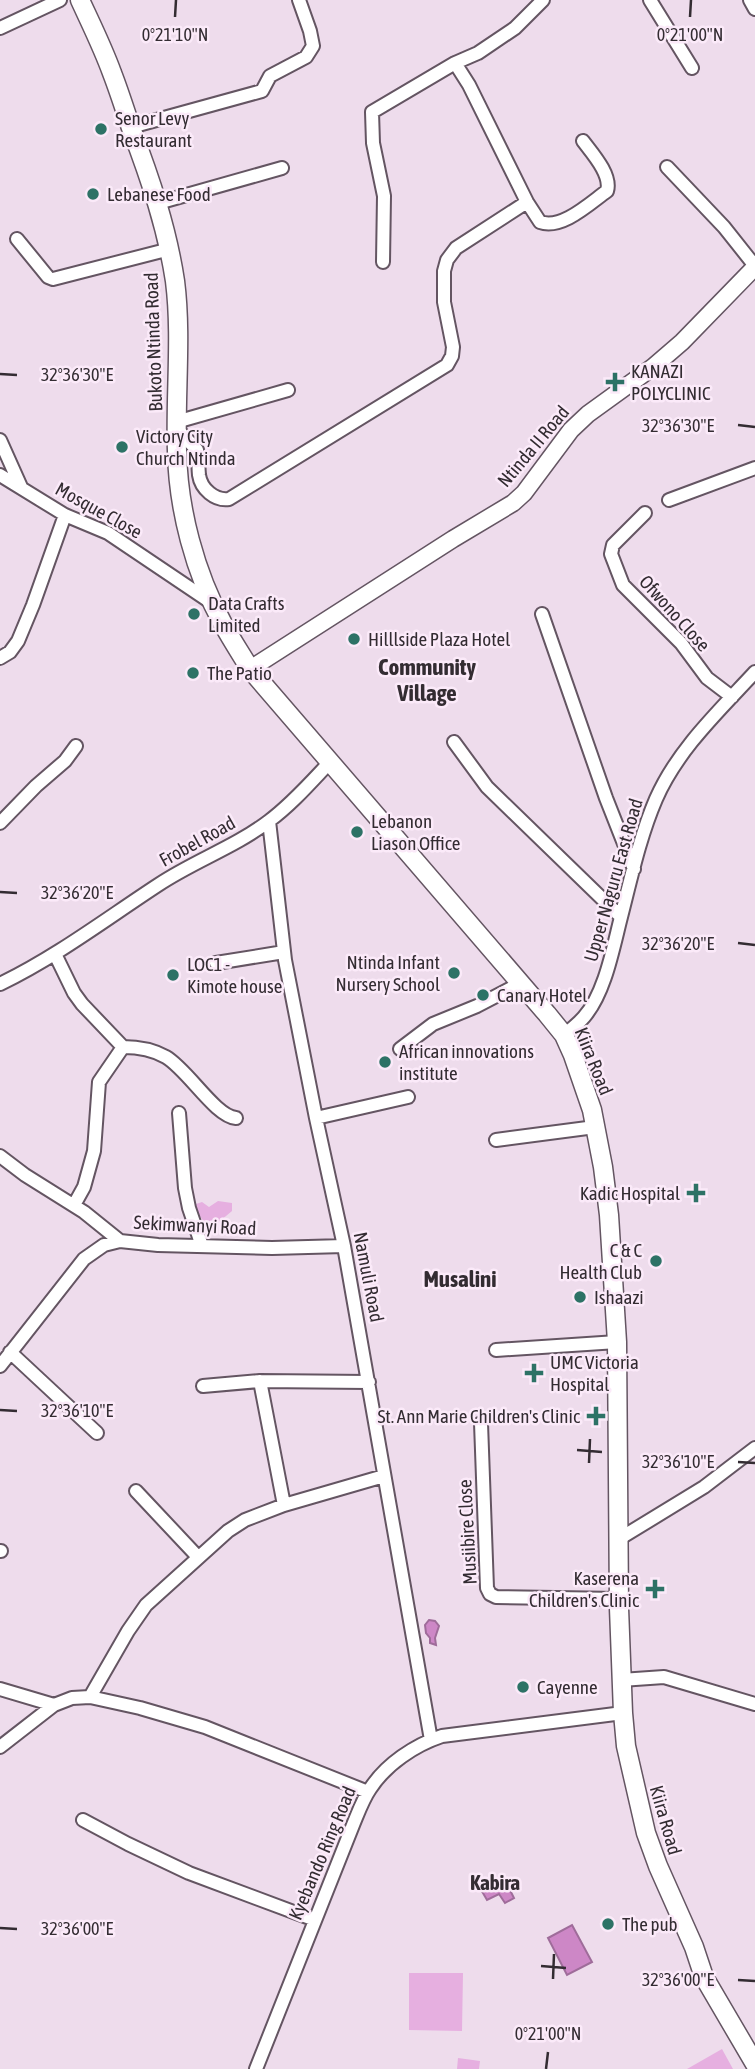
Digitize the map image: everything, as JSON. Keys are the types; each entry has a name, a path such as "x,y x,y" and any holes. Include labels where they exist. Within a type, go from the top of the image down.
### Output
{"main road":[{"name":"Bukoto Ntinda Road","path":"80,0 111,71 158,203 170,248 177,317 179,485 195,559 213,603 236,646"},
{"name":"Kiira Road","path":"236,646 250,669 564,1035 581,1076 595,1127 609,1215 617,1342 619,1603 626,1746 646,1833 657,1866 694,1947 704,1977 755,2064"},
{"name":"Kiira Road","path":"694,1947 714,1971 755,2042"}],"street":[{"path":"0,28 60,0"},
{"path":"131,127 262,91 270,76 306,57 313,46 299,0"},
{"path":"383,262 384,196 373,143 372,112 455,63 478,53 506,34 543,0"},
{"path":"650,0 692,68"},
{"path":"750,0 755,9"},
{"path":"455,63 540,222 549,224 565,219 607,191 607,177 583,141"},
{"path":"667,167 724,227 755,267"},
{"path":"158,203 282,168"},
{"path":"288,390 177,426 197,450 199,476 202,484 214,497 229,499 447,365 453,347 444,302 444,271 447,260 456,248 527,202"},
{"path":"17,239 48,277 53,279 170,248"},
{"name":"Ntinda II Road","path":"250,669 513,503 571,430 682,342 755,267"},
{"path":"0,440 21,487"},
{"path":"669,500 755,468"},
{"name":"Mosque Close","path":"0,475 65,515 108,533 213,603"},
{"name":"Ofwono Close","path":"645,513 613,545 611,554 623,585 681,643 706,678 732,697"},
{"path":"0,658 10,652 18,641 65,515"},
{"path":"542,614 634,870"},
{"name":"Upper Naguru East Road","path":"564,1035 584,1017 601,986 655,800 671,768 755,672"},
{"path":"454,742 487,787 621,917"},
{"path":"0,823 65,761 76,746"},
{"name":"Frobel Road","path":"0,984 55,954 181,870 269,821 330,762"},
{"name":"Namuli Road","path":"269,821 284,952 344,1246 431,1740"},
{"path":"216,963 284,952"},
{"path":"55,954 82,1004 123,1047 146,1048 165,1056 185,1073 217,1108 227,1116 236,1118"},
{"path":"400,1049 433,1024 477,1006 521,983"},
{"path":"79,1208 94,1151 99,1082 123,1047"},
{"path":"316,1118 408,1097"},
{"path":"179,1113 185,1188 202,1246"},
{"path":"496,1140 595,1127"},
{"path":"0,1156 24,1175 79,1208 120,1241"},
{"name":"Sekimwanyi Road","path":"0,1366 84,1259 99,1247 120,1241 158,1245 272,1248 344,1246"},
{"path":"496,1350 617,1342"},
{"path":"10,1352 97,1433"},
{"path":"203,1386 260,1381 369,1382"},
{"path":"260,1381 284,1504"},
{"name":"Musiibire Close","path":"481,1423 488,1592 496,1597 619,1603"},
{"path":"619,1539 704,1487 755,1448"},
{"path":"90,1697 142,1610 157,1593 237,1525 284,1504 384,1476"},
{"path":"136,1491 198,1557"},
{"path":"621,1680 659,1677 677,1680 755,1704"},
{"path":"0,1689 54,1705"},
{"path":"0,1748 54,1705 72,1698 90,1697 205,1727 368,1792"},
{"name":"Kyebando Ring Road","path":"256,2069 315,1920 375,1781 421,1744 443,1736 622,1706"},
{"path":"83,1820 190,1873 315,1920"}],"shaded area":[{"path":"218,1201 232,1203 232,1211 214,1226 205,1224 196,1210 196,1204 202,1202 209,1207"},
{"path":"429,1620 435,1621 439,1626 436,1645 430,1643 426,1633 425,1625"},
{"path":"503,1876 514,1898 505,1903 499,1894 487,1900 480,1888"},
{"path":"572,1925 592,1962 567,1975 548,1938"},
{"path":"409,1973 463,1973 462,2031 409,2030"},
{"path":"722,2049 733,2069 687,2069"},
{"path":"458,2058 480,2061 479,2069 457,2069"}],"place":[{"name":"Senor Levy Restaurant","path":"101,129"},
{"name":"Lebanese Food","path":"93,194"},
{"name":"KANAZI POLYCLINIC","path":"615,382"},
{"name":"Victory City Church Ntinda","path":"122,447"},
{"name":"Data Crafts Limited","path":"194,614"},
{"name":"Hilllside Plaza Hotel","path":"354,639"},
{"name":"The Patio","path":"193,673"},
{"name":"Lebanon Liason Office","path":"357,832"},
{"name":"Ntinda Infant Nursery School","path":"454,973"},
{"name":"LOC1 - Kimote house","path":"173,975"},
{"name":"Canary Hotel","path":"483,995"},
{"name":"African innovations institute","path":"385,1062"},
{"name":"Kadic Hospital","path":"696,1193"},
{"name":"C & C Health Club","path":"656,1261"},
{"name":"Ishaazi","path":"580,1297"},
{"name":"UMC Victoria Hospital","path":"534,1373"},
{"name":"St. Ann Marie Children's Clinic","path":"596,1416"},
{"name":"Kaserena Children's Clinic","path":"655,1589"},
{"name":"Cayenne","path":"523,1687"},
{"name":"The pub","path":"608,1924"}],"district":[{"name":"Community Village","path":"427,680"},
{"name":"Musalini","path":"460,1279"},
{"name":"Kabira","path":"495,1883"}]}
